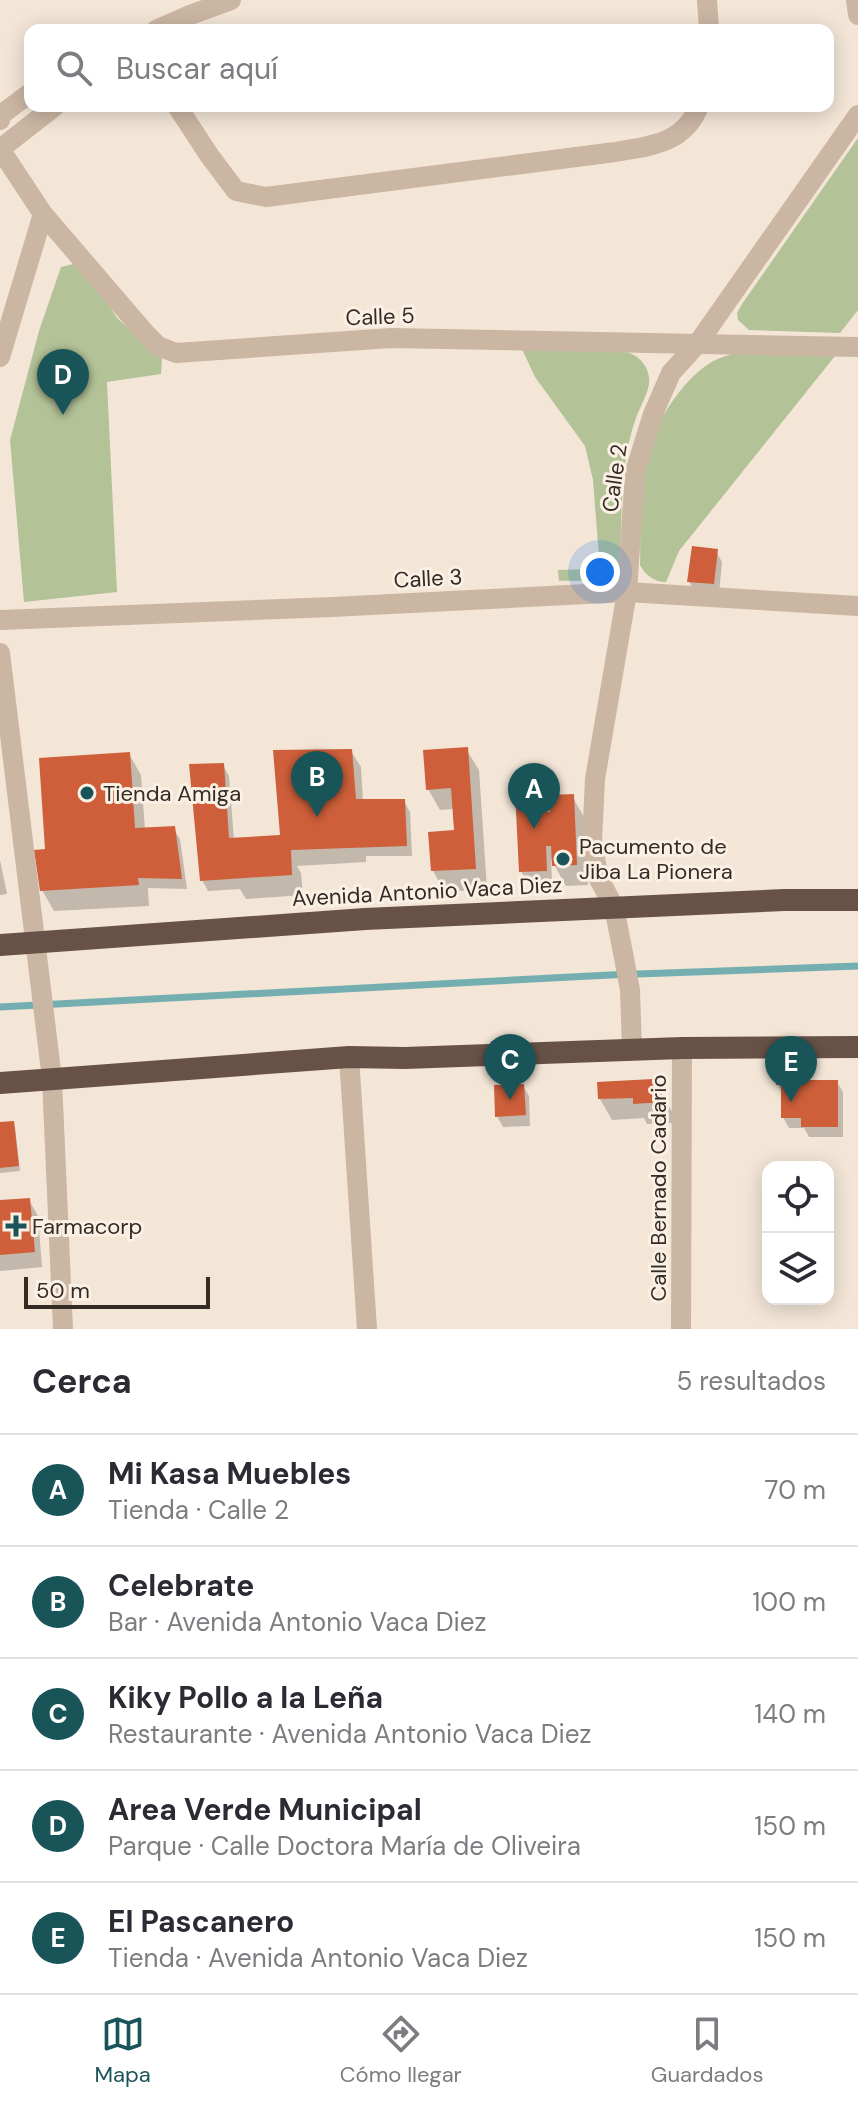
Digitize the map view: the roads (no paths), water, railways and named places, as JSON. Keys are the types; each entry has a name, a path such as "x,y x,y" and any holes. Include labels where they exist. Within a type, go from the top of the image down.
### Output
{"highway":[{"name":"Avenida Antonio Vaca Diez","path":"0,945 36,952 99,939 365,919 784,900 858,900"},
{"path":"0,1083 349,1057 405,1058 682,1048 858,1047"}],"street":[{"path":"164,24 188,7 231,0"},
{"path":"707,0 709,24"},
{"path":"856,0 858,15"},
{"path":"0,120 2,114 24,98"},
{"path":"0,149 47,112"},
{"path":"181,112 236,191 266,197 601,154 663,143 683,130 695,112"},
{"name":"Calle 2","path":"632,1049 630,990 624,958 614,907 599,879 592,842 595,779 627,592 635,472 642,444 671,373 698,343 858,115"},
{"name":"Calle 5","path":"0,149 43,214 146,334 158,346 176,353 391,338 858,347"},
{"path":"0,357 43,214"},
{"name":"Calle 3","path":"0,620 627,592 858,606"},
{"path":"0,653 52,1079 63,1329"},
{"name":"Calle Bernado Cadario","path":"681,1329 682,1048"},
{"path":"349,1057 367,1329"}],"waterway":[{"path":"0,1007 610,975 858,966"}],"place":[{"name":"Area Verde Municipal","path":"63,415"},
{"name":"Tienda Amiga","path":"87,793"},
{"name":"Celebrate","path":"317,817"},
{"name":"Mi Kasa Muebles","path":"534,829"},
{"name":"Pacumento de Jiba La Pionera","path":"563,859"},
{"name":"Kiky Pollo a la Leña","path":"510,1100"},
{"name":"El Pascanero","path":"791,1102"},
{"name":"Farmacorp","path":"16,1226"}]}
